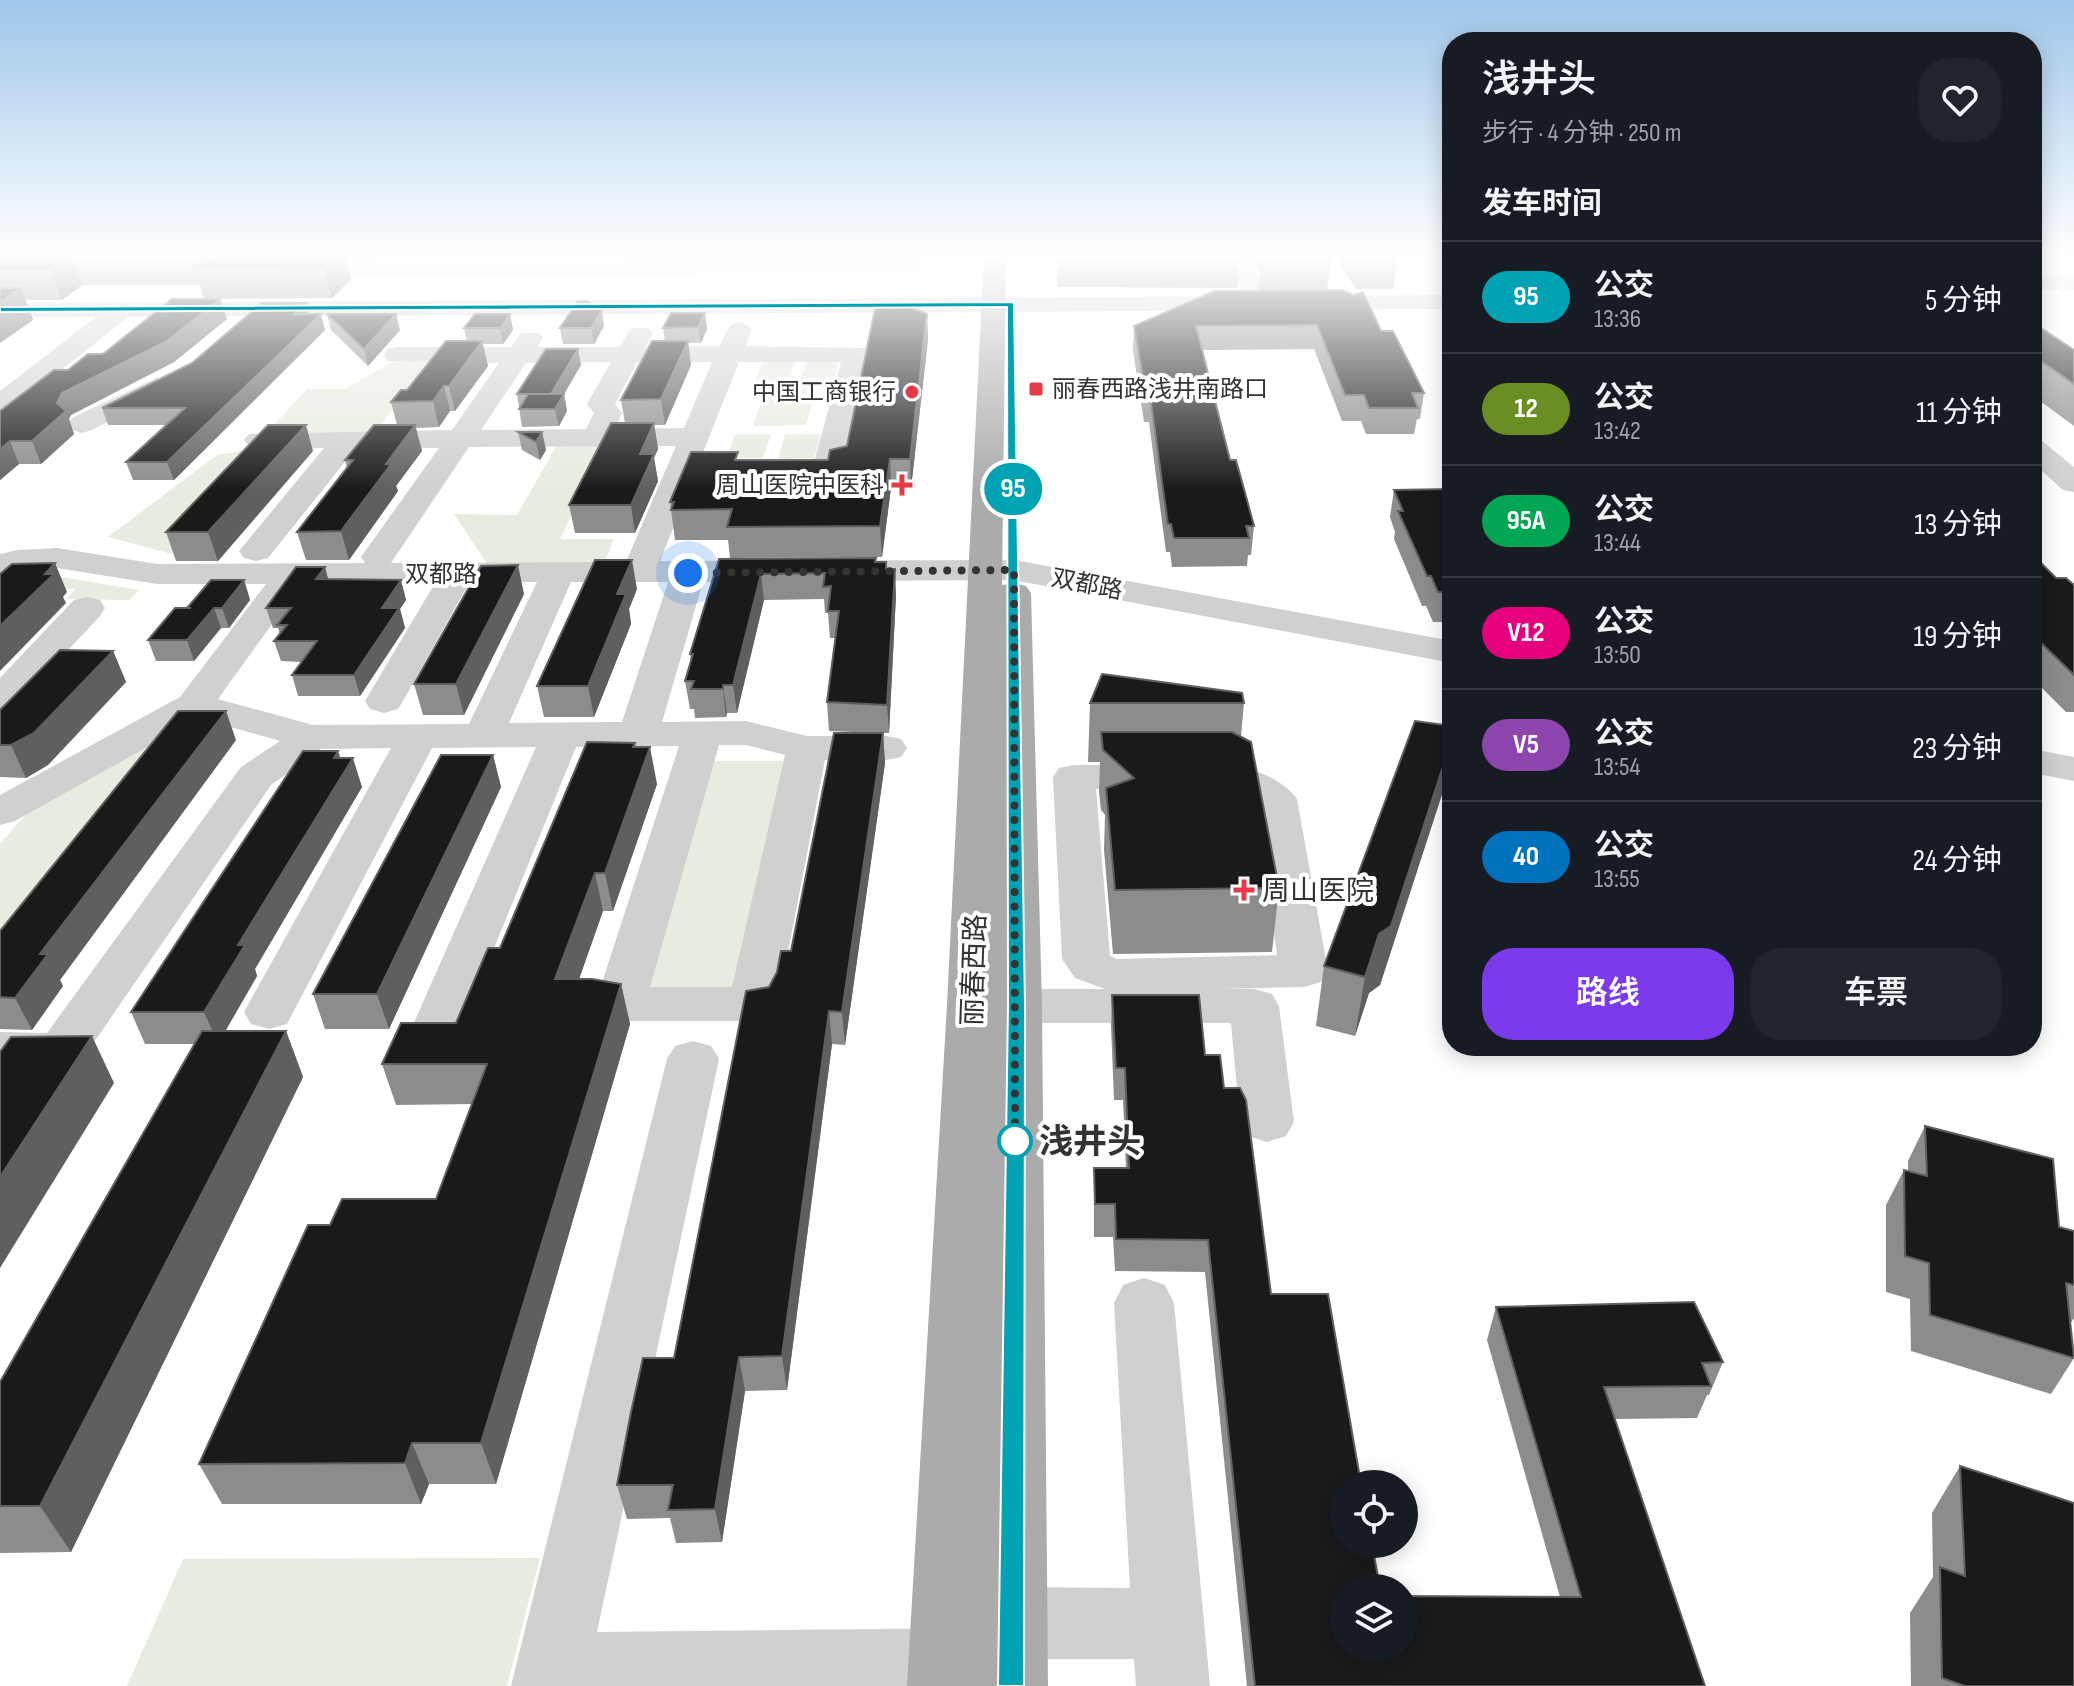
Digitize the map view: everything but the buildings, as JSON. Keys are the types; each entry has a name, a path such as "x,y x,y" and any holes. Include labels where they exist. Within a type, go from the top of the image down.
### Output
{"main road":[{"name":"丽春西路","path":"984,1665 1002,334"},
{"name":"丽春西路","path":"984,1665 1017,1006 1016,833 1000,570"}],"street":[{"path":"0,405 90,334"},
{"path":"378,557 533,334"},
{"path":"596,437 608,413 601,404 641,334"},
{"path":"638,573 737,334"},
{"path":"397,355 856,354 828,468 681,469"},
{"path":"82,424 173,378"},
{"path":"259,440 694,437"},
{"path":"256,551 348,439"},
{"path":"2042,456 2074,483"},
{"name":"双都路","path":"0,564 13,560 89,560 157,574 1000,570 1442,650"},
{"path":"638,734 688,573"},
{"path":"0,812 194,705 291,574"},
{"path":"384,701 457,574"},
{"path":"483,736 558,574"},
{"path":"0,700 87,608"},
{"path":"194,705 312,737 746,733 807,748 887,748"},
{"path":"703,733 620,1004 753,1004 807,748"},
{"path":"437,1027 561,735"},
{"path":"269,1012 418,736"},
{"path":"0,1050 61,1051 256,776 312,737"},
{"path":"2042,763 2074,769"},
{"path":"1074,777 1236,777 1276,799 1304,971 1113,975 1092,967 1086,959 1077,832 1074,777"},
{"path":"1016,833 1077,832"},
{"path":"1017,1006 1254,1006 1267,1122"},
{"path":"693,1059 550,1677 984,1665 1170,1655 1144,1303"}],"shaded area":[{"path":"399,358 435,359 372,435 264,435 308,389 345,389"},
{"path":"762,361 795,361 789,381 755,381"},
{"path":"807,361 839,361 834,381 800,381"},
{"path":"766,388 816,388 806,425 753,426"},
{"path":"735,434 771,434 763,458 727,458"},
{"path":"785,434 821,434 814,458 778,459"},
{"path":"557,445 605,445 560,539 614,539 602,568 490,568 454,514 517,515"},
{"path":"273,446 172,554 108,537 217,455"},
{"path":"0,567 139,590 129,600 67,599 75,589 16,589 0,604"},
{"path":"159,738 0,942 0,844 27,813"},
{"path":"711,761 792,761 741,991 644,991"},
{"path":"540,1558 507,1686 127,1686 183,1559"}],"bus line":[{"name":"95","path":"1011,334 1017,1006 1011,1686"}],"place":[{"name":"丽春西路浅井南路口","path":"1036,389"},
{"name":"中国工商银行","path":"912,392"},
{"name":"周山医院中医科","path":"902,485"},
{"name":"周山医院","path":"1244,890"},
{"name":"浅井头","path":"1015,1141"}],"route":[{"path":"688,573 1014,570 1015,1141"}]}
